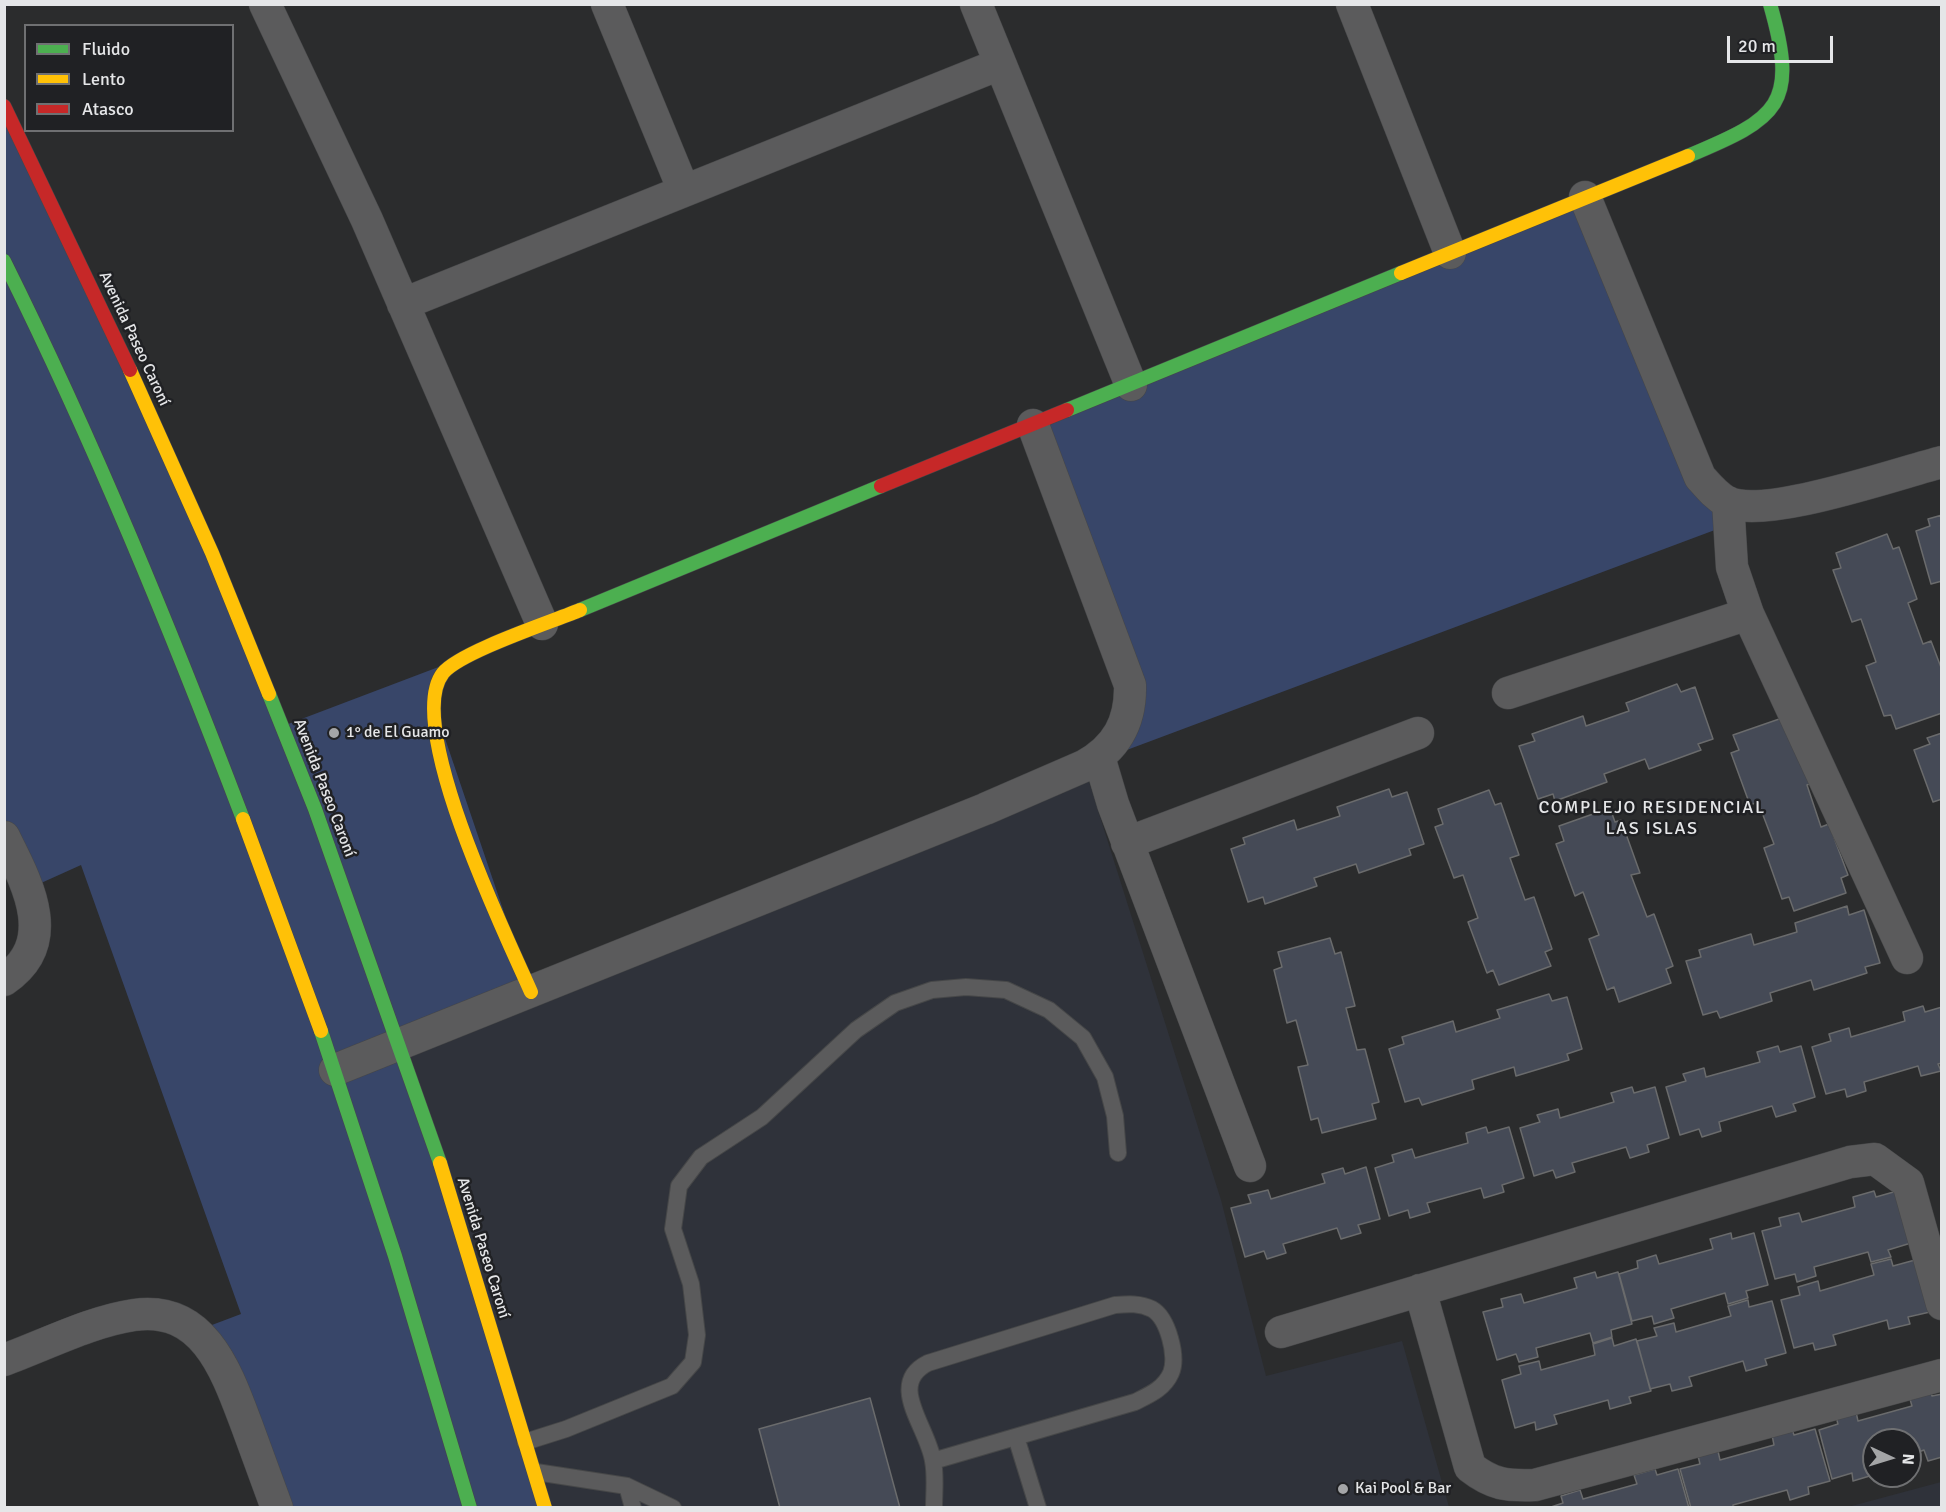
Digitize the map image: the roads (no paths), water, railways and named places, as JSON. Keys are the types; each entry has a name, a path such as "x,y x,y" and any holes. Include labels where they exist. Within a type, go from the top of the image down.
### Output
{"street":[{"path":"265,4 404,304 542,624"},
{"path":"608,4 684,191"},
{"path":"976,4 1131,384"},
{"path":"1352,4 1450,253"},
{"path":"531,992 455,808 442,768 435,732 434,705 436,686 444,670 457,660 542,624 1726,140 1749,128 1768,113 1782,83 1783,65 1770,4"},
{"path":"404,304 1000,64"},
{"name":"Avenida Paseo Caroní","path":"4,106 99,301 212,553 315,809 433,1141 536,1472 545,1508"},
{"path":"1586,197 1700,477 1728,502 1745,506 1787,503 1941,462"},
{"path":"4,261 157,602 277,904 392,1245 470,1508"},
{"path":"334,1070 985,808 1099,757 1122,731 1128,716 1130,685 1033,425"},
{"path":"1728,502 1732,567 1748,614 1907,957"},
{"path":"1508,693 1748,614"},
{"path":"1127,843 1418,733"},
{"path":"1099,757 1127,843 1250,1166"},
{"path":"4,837 30,888 35,919 33,940 28,955 21,968 4,980"},
{"path":"1281,1332 1850,1162 1875,1160 1908,1183 1941,1304"},
{"path":"1420,1290 1470,1467 1486,1480 1510,1486 1535,1485 1941,1375"},
{"path":"4,1360 114,1320 135,1315 157,1315 180,1321 196,1331 225,1368 277,1508"}],"lane":[{"path":"525,1442 566,1429 672,1386 693,1362 697,1335 691,1284 673,1229 679,1186 701,1157 762,1118 856,1030 895,1004 932,990 966,987 1006,990 1048,1010 1083,1038 1105,1077 1115,1116 1118,1153"},
{"path":"933,1461 1136,1402 1159,1390 1172,1373 1173,1352 1164,1323 1154,1310 1135,1304 1115,1305 928,1363 915,1370 909,1383 910,1399 933,1461 934,1508"},
{"path":"1016,1437 1038,1508"},
{"path":"536,1472 627,1486 673,1508"},
{"path":"627,1486 633,1508"}],"place":[{"name":"1° de El Guamo","path":"334,733"},
{"name":"Kai Pool & Bar","path":"1343,1489"}],"district":[{"name":"COMPLEJO RESIDENCIAL LAS ISLAS","path":"1652,818"}]}
